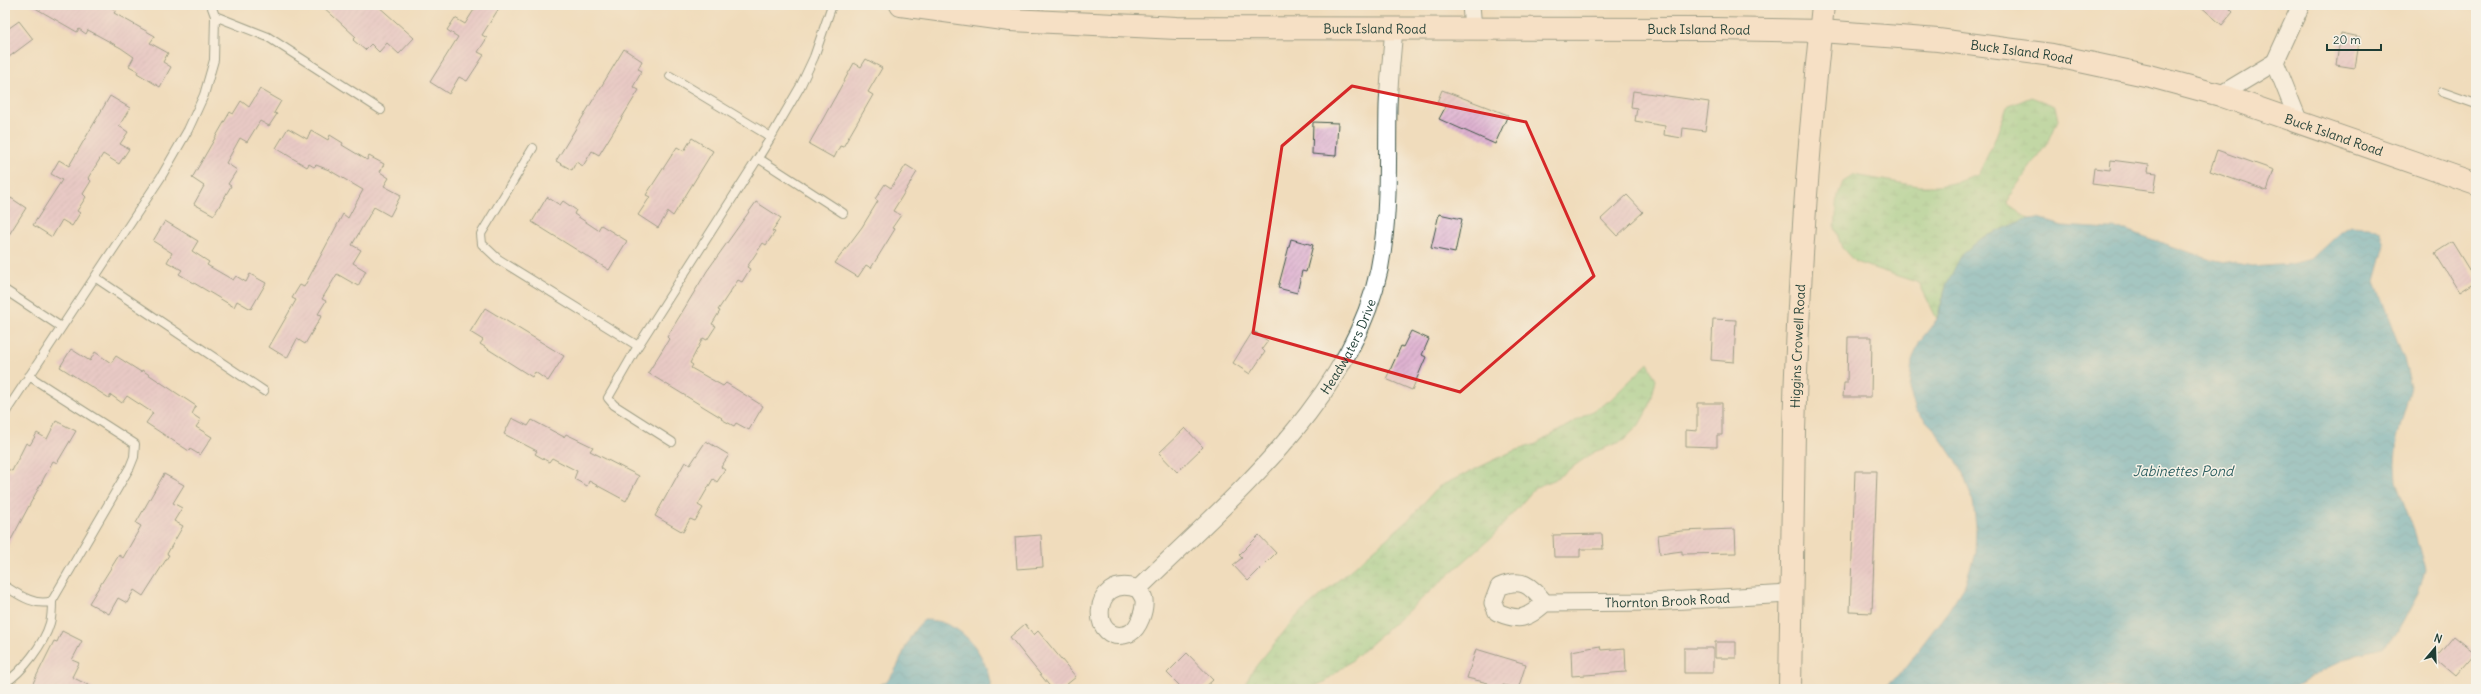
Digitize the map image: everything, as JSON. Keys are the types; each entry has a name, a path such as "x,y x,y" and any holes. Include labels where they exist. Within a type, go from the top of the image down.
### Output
{"main road":[{"name":"Buck Island Road","path":"901,5 1010,20 1177,28 1473,28 1821,31 1938,40 2052,55 2150,76 2220,95 2476,184"},
{"name":"Higgins Crowell Road","path":"1790,689 1794,429 1804,242 1824,5"}],"street":[{"path":"1472,5 1473,28"},
{"path":"2220,95 2275,62 2302,5"},
{"name":"Headwaters Drive","path":"1138,589 1271,458 1300,426 1340,366 1355,337 1372,291 1383,246 1394,28"},
{"path":"2275,62 2299,122"},
{"name":"Thornton Brook Road","path":"1545,603 1667,602 1791,594"}],"lane":[{"path":"5,413 162,177 188,130 204,95 214,60 215,16 211,5"},
{"path":"672,442 614,405 608,398 638,346 758,158 800,87 814,57 832,5"},
{"path":"215,16 268,37 381,110"},
{"path":"670,76 771,137"},
{"path":"2442,92 2476,104"},
{"path":"533,148 481,234 482,244 498,259 638,346"},
{"path":"758,158 843,213"},
{"path":"96,278 264,391"},
{"path":"5,290 61,327"},
{"path":"5,683 17,675 37,647 50,623 52,600 130,467 134,457 135,444 29,376"},
{"path":"5,586 38,603 52,600"}],"highlighted area":[{"path":"1352,86 1526,122 1594,276 1460,392 1253,333 1282,146"}],"green space":[{"path":"2031,97 2055,106 2058,120 2049,141 2010,195 2008,204 2030,219 1982,238 1947,283 1937,319 1919,283 1855,262 1842,248 1835,228 1838,195 1843,182 1854,175 1918,186 1937,186 1958,182 1978,175 1993,144 2007,107"},
{"path":"1648,363 1656,379 1650,405 1639,425 1623,441 1594,452 1554,480 1536,487 1493,536 1350,662 1324,682 1310,689 1243,689 1252,671 1296,617 1408,520 1438,487 1511,452 1536,444 1582,417 1609,401"}],"water":[{"name":"Jabinettes Pond","path":"2037,218 2063,226 2126,230 2206,258 2252,267 2291,264 2311,259 2339,233 2351,226 2368,227 2381,232 2385,245 2375,281 2404,359 2411,387 2397,439 2395,463 2396,482 2415,533 2425,570 2418,594 2397,633 2383,648 2357,654 2325,669 2292,689 1883,689 1898,676 1948,611 1965,584 1975,553 1976,526 1973,502 1962,471 1934,429 1916,411 1909,389 1912,361 1919,342 1937,319 1947,283 1962,254 1982,238 2024,220"},
{"path":"924,620 937,621 950,625 961,632 970,641 984,663 989,676 991,689 872,689 889,679 913,633"}],"building":[{"path":"30,5 107,5 116,10 114,13 155,36 150,43 168,53 163,62 171,67 160,87 137,73 138,71 129,66 134,57 121,48 88,30 86,34 79,29 77,32"},
{"path":"321,5 377,5 414,38 399,54 387,43 379,52 371,44 365,50 353,40 356,37"},
{"path":"477,5 501,5 482,35 487,38 478,52 484,55 467,81 459,77 449,94 430,82 458,37 447,30 455,18 465,24"},
{"path":"2199,5 2226,5 2233,12 2222,25"},
{"path":"19,21 33,39 5,60 5,31"},
{"path":"2341,33 2360,37 2355,68 2336,65"},
{"path":"624,49 642,61 638,69 642,71 633,87 639,90 599,155 592,151 583,166 576,162 572,170 556,161"},
{"path":"866,59 882,68 868,92 873,95 843,147 840,146 834,158 809,144 854,63 861,67"},
{"path":"260,89 281,101 274,113 277,114 269,126 260,121 247,142 240,138 226,163 237,170 228,184 231,186 214,215 194,204 204,186 192,178 230,112 233,114 241,101 249,107"},
{"path":"1442,90 1508,115 1495,144 1439,119 1446,106 1437,102"},
{"path":"1633,91 1709,102 1705,131 1683,128 1682,138 1664,135 1665,126 1635,121 1637,108 1631,107"},
{"path":"110,96 130,108 119,126 128,132 120,144 129,149 119,164 103,154 88,178 91,181 83,194 86,197 77,211 80,213 72,226 62,220 52,237 33,225 62,180 51,174 59,160 69,166"},
{"path":"1313,122 1338,123 1336,156 1312,154"},
{"path":"288,128 307,139 311,130 328,140 330,135 343,143 342,145 367,160 369,156 384,164 380,172 389,178 384,186 401,195 390,216 374,207 352,245 361,250 353,263 366,271 358,286 337,274 322,299 326,301 318,314 322,315 305,344 297,339 287,358 269,347 296,300 292,298 300,285 304,287 343,214 348,218 363,190 329,170 316,165 314,167 309,164 307,167 276,148"},
{"path":"692,138 713,151 673,216 668,212 658,228 638,215 650,197 646,195 677,147 684,151"},
{"path":"2217,150 2274,170 2267,191 2210,171"},
{"path":"2111,160 2149,165 2148,172 2157,173 2154,192 2092,184 2094,168 2110,170"},
{"path":"906,165 917,172 893,211 901,215 892,228 895,229 871,268 866,265 858,277 835,263 862,227 878,201 875,199 885,184 891,188"},
{"path":"1627,195 1643,212 1617,236 1601,219"},
{"path":"547,197 560,205 563,201 576,210 574,214 598,230 601,225 627,241 609,270 532,222"},
{"path":"11,198 26,208 5,241 5,208"},
{"path":"756,202 781,218 772,231 775,232 766,245 763,243 747,267 750,269 742,282 738,280 718,310 720,311 712,324 716,326 707,340 703,338 690,363 693,365 691,368 723,386 726,383 763,406 749,430 736,423 734,426 721,419 722,418 648,373 669,339 667,337 707,271"},
{"path":"1439,214 1462,219 1455,253 1431,248"},
{"path":"165,221 198,241 192,251 209,262 207,265 233,280 236,276 246,282 250,274 266,283 251,309 237,301 234,307 179,274 182,270 167,262 172,253 153,241"},
{"path":"1291,239 1313,245 1306,272 1302,271 1297,293 1278,288"},
{"path":"2452,242 2476,281 2459,292 2435,253"},
{"path":"485,308 564,356 548,381 535,372 532,377 480,344 483,340 470,332"},
{"path":"1713,319 1736,320 1734,362 1711,360"},
{"path":"1253,331 1268,341 1262,349 1265,352 1250,374 1233,363"},
{"path":"1411,331 1429,339 1422,355 1426,357 1412,390 1386,379 1401,346 1403,347"},
{"path":"1848,337 1872,337 1871,397 1843,397 1844,383 1847,383"},
{"path":"71,349 90,361 95,352 111,363 116,356 141,372 142,370 196,406 192,414 201,420 196,427 212,437 200,455 190,449 189,451 146,423 153,413 127,396 122,403 111,395 109,398 60,367"},
{"path":"1697,403 1722,403 1722,435 1717,435 1717,447 1686,446 1686,430 1697,431"},
{"path":"512,418 528,426 532,420 564,437 566,434 593,447 590,451 639,476 626,501 589,481 587,486 574,479 577,471 552,458 549,462 535,454 537,451 504,434"},
{"path":"56,421 76,431 57,463 53,461 5,551 5,468 12,471 26,443 30,445 37,433 47,439"},
{"path":"1185,428 1203,447 1177,472 1159,453"},
{"path":"706,441 729,455 721,467 725,470 717,482 713,479 698,505 703,508 695,521 690,519 683,532 655,516 685,462 690,465"},
{"path":"1855,471 1877,471 1872,613 1850,612"},
{"path":"164,474 184,485 173,503 182,508 174,521 183,526 167,554 169,555 143,596 134,590 127,603 118,598 109,614 89,603 119,555 123,558 141,526 136,523"},
{"path":"1735,529 1736,553 1682,554 1682,551 1660,554 1658,535 1681,531"},
{"path":"1602,534 1603,549 1580,549 1580,557 1554,557 1553,535"},
{"path":"1041,535 1043,567 1017,569 1015,537"},
{"path":"1259,535 1276,553 1248,581 1233,565 1242,558 1239,555"},
{"path":"1025,624 1034,635 1038,631 1076,677 1061,689 1052,689 1010,637"},
{"path":"62,631 82,641 72,660 79,663 72,677 96,689 30,689 54,641 57,642"},
{"path":"2454,636 2475,653 2455,676 2435,659"},
{"path":"1715,642 1736,642 1736,658 1715,658"},
{"path":"1600,646 1601,650 1625,648 1626,672 1572,676 1571,651"},
{"path":"1684,648 1713,648 1713,673 1684,673"},
{"path":"1476,649 1526,664 1518,689 1503,685 1502,689 1486,689 1488,683 1467,678"},
{"path":"1187,653 1213,680 1203,689 1183,689 1167,673"}]}
